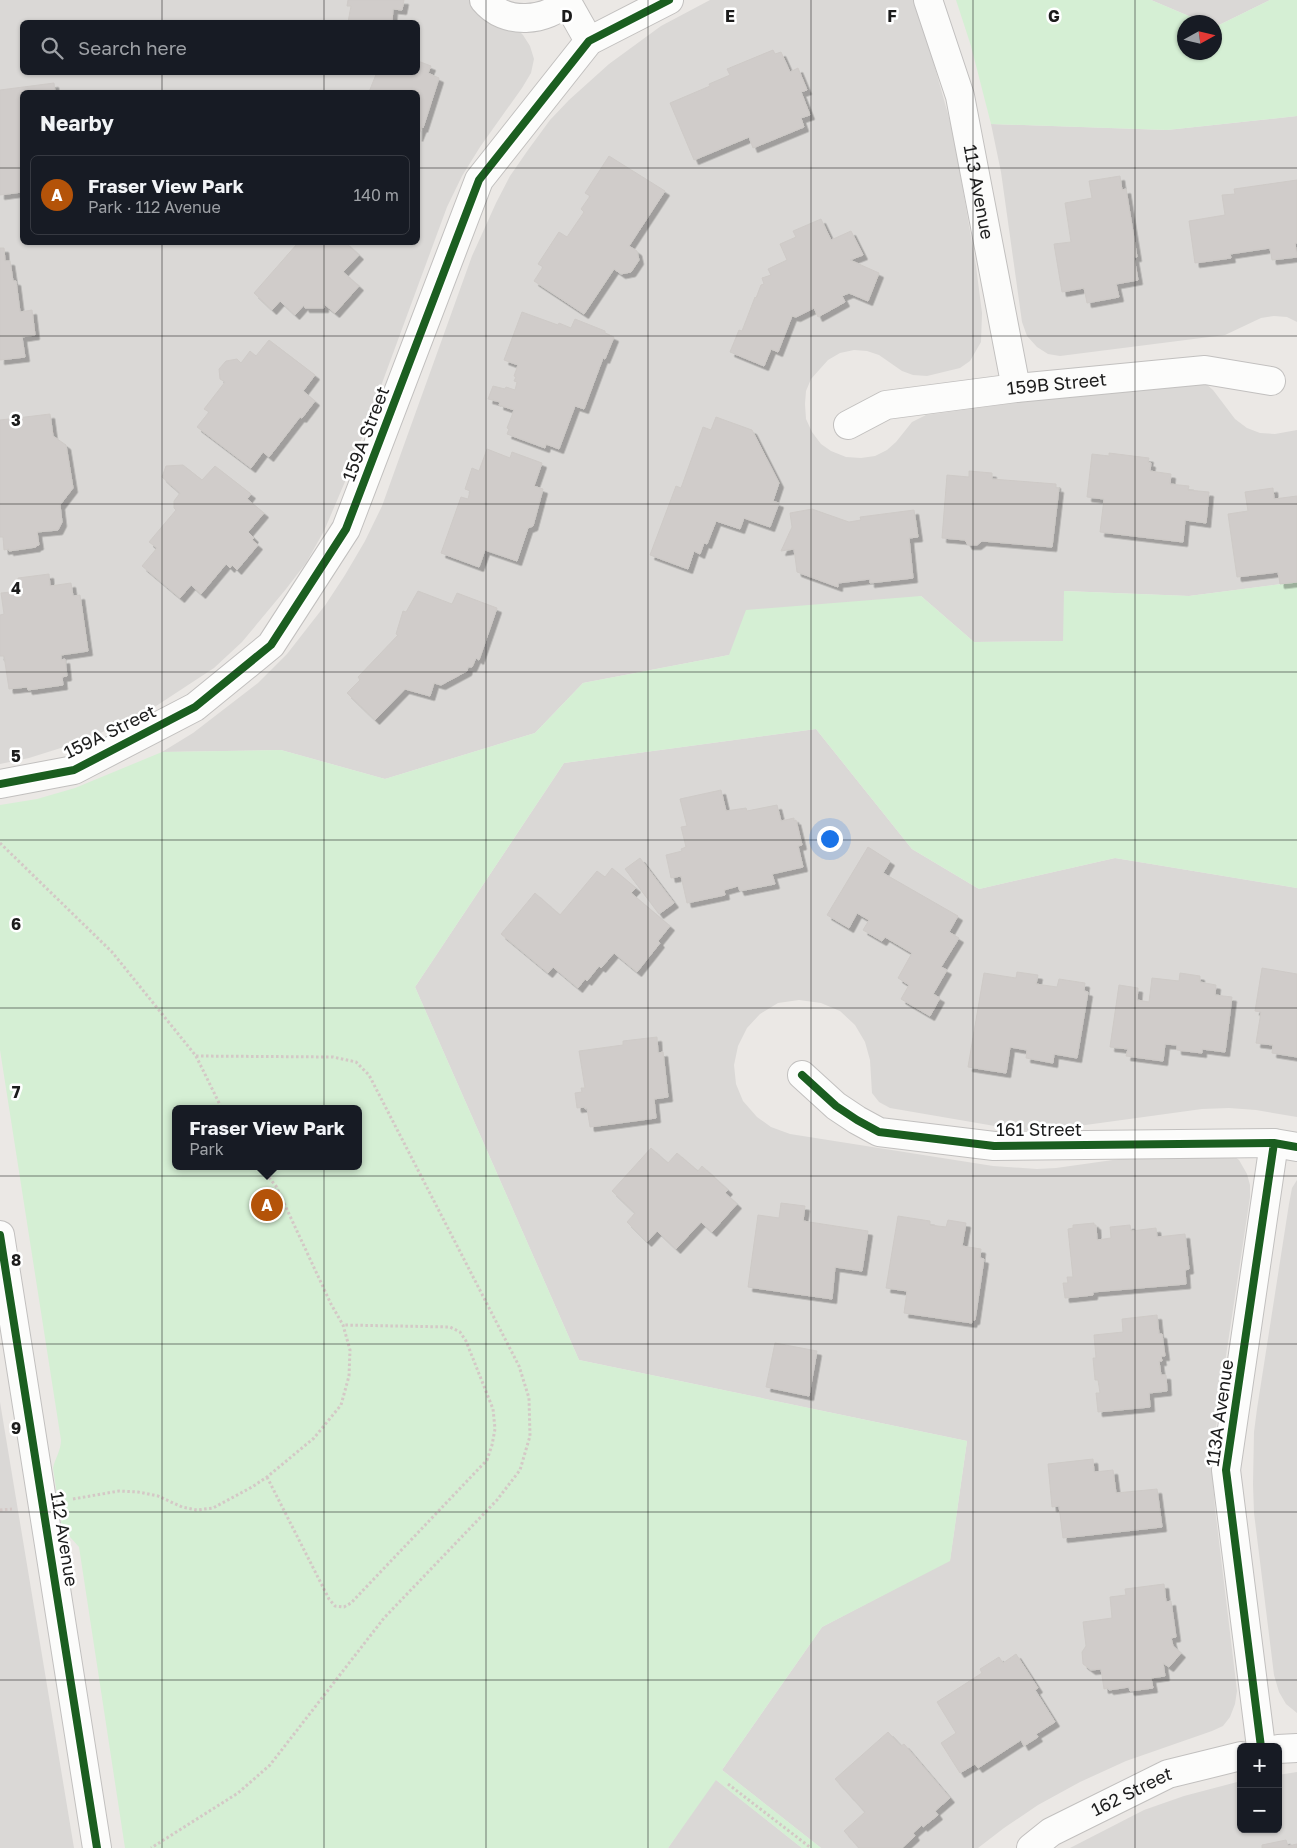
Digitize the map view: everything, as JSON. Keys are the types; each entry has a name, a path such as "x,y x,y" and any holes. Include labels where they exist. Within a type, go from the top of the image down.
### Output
{"street":[{"path":"484,0 498,11 518,18 530,19 550,13 568,1 589,41"},
{"name":"159A Street","path":"0,784 74,770 195,707 270,645 346,529 479,180 589,41 668,0"},
{"name":"113 Avenue","path":"928,0 960,96 1016,388"},
{"name":"159B Street","path":"848,425 886,405 1016,388 1205,370 1271,381"},
{"name":"161 Street","path":"802,1075 836,1106 879,1132 994,1146 1286,1145"},
{"name":"113A Avenue","path":"1261,1743 1226,1470 1286,1145"},
{"name":"112 Avenue","path":"0,1234 97,1848"},
{"path":"1282,1749 1297,1748"},
{"name":"162 Street","path":"1031,1848 1051,1832 1168,1774 1237,1757"}],"path":[{"path":"0,843 112,952 196,1056 220,1105"},
{"path":"152,1848 238,1793 270,1765 384,1618 497,1500 520,1470 530,1436 529,1398 519,1366 369,1075 356,1062 333,1057 196,1056"},
{"path":"68,1499 119,1491 138,1492 158,1496 182,1507 197,1510 212,1508 267,1477 314,1438 340,1406 348,1376 350,1350 343,1326 276,1186 262,1170"},
{"path":"267,1477 329,1599 335,1606 344,1607 351,1603 487,1460 495,1429 493,1408 466,1341 460,1332 450,1328 343,1326"},
{"path":"728,1784 811,1848"}],"shaded area":[{"path":"0,0 469,0 476,8 515,27 530,46 534,59 531,73 480,147 462,176 447,207 350,470 324,531 306,563 242,642 214,668 150,710 83,741 29,758 0,764"},
{"path":"710,0 916,0 953,132 976,266 982,313 981,342 970,361 960,368 927,376 913,375 902,371 879,355 867,351 854,350 840,353 828,360 811,379 806,391 806,419 812,432 821,444 831,451 846,457 861,458 875,456 887,450 896,442 912,422 926,415 1182,380 1205,383 1213,390 1235,419 1247,428 1260,433 1275,434 1297,430 1297,582 1189,596 1065,591 1064,641 974,642 921,596 729,655 583,683 535,733 385,779 281,750 162,752 193,733 258,683 287,654 326,604 345,575 365,541 382,506 472,256 510,176 528,150 550,120 609,64 661,26"},
{"path":"1151,0 1270,0 1222,24 1222,15 1186,15"},
{"path":"1297,116 1297,322 1287,317 1274,316 1261,318 1225,335 1060,356 1048,354 1037,347 1027,336 1022,322 1001,172 991,124 1167,130"},
{"path":"816,729 912,849 979,889 1115,858 1297,888 1297,1117 1256,1110 1202,1109 1071,1127 1018,1130 890,1108 879,1102 872,1093 870,1060 865,1042 855,1025 840,1011 821,1003 799,1000 778,1003 760,1014 747,1028 738,1046 734,1065 736,1084 743,1101 757,1117 771,1127 790,1134 993,1166 1037,1169 1198,1148 1228,1151 1239,1160 1247,1174 1250,1185 1250,1197 1218,1409 1214,1448 1213,1480 1215,1508 1237,1691 1230,1717 1223,1726 1212,1731 1126,1761 1080,1782 1038,1805 978,1848 821,1848 722,1770 822,1627 950,1560 967,1441 579,1360 415,987 564,763"},
{"path":"1297,1180 1297,1713 1286,1704 1279,1692 1274,1675 1254,1513 1253,1484 1254,1432 1257,1409 1289,1204 1292,1188"},
{"path":"0,1402 74,1848 0,1848"},
{"path":"1297,1772 1297,1848 1070,1848 1144,1810 1184,1796 1237,1782 1237,1833 1282,1833 1282,1774"},
{"path":"715,1779 802,1848 668,1848"}],"green space":[{"path":"956,0 1151,0 1186,15 1177,15 1177,60 1222,60 1222,24 1270,0 1297,0 1297,116 1167,130 991,124 971,46"},
{"path":"1297,582 1297,888 1115,858 979,889 912,849 816,729 564,763 415,987 579,1360 967,1441 950,1561 822,1627 722,1770 821,1848 802,1848 716,1780 668,1848 125,1848 79,1547 62,1528 53,1468 61,1440 0,1050 0,805 37,799 75,788 162,752 281,750 385,779 535,733 583,683 729,655 746,610 921,596 974,642 1063,641 1064,591 1189,596"}],"building":[{"path":"348,0 404,0 402,10 393,9 392,20 348,20 351,6 347,6"},
{"path":"773,50 775,54 781,52 790,72 798,68 807,90 801,92 810,115 801,118 804,127 753,148 749,137 694,160 670,103 710,86 709,84 730,75 727,69"},
{"path":"420,62 431,66 428,73 439,78 423,128 420,132 420,90 370,90 376,75 420,75"},
{"path":"54,83 55,90 20,90 20,192 0,195 0,90"},
{"path":"609,156 665,191 629,246 637,251 639,260 631,272 621,274 614,269 584,314 534,281 543,267 538,264 559,232 567,237 584,212 581,209 590,196 585,193"},
{"path":"1120,176 1122,190 1126,189 1137,257 1134,257 1138,280 1116,284 1119,297 1087,303 1084,288 1062,292 1054,244 1071,242 1065,203 1092,198 1089,181"},
{"path":"1297,180 1297,243 1295,243 1297,257 1272,260 1270,248 1230,254 1231,258 1195,263 1189,221 1225,215 1222,195 1235,194 1234,189"},
{"path":"821,219 831,240 851,231 863,255 850,260 879,273 868,301 849,293 842,296 845,302 818,317 814,308 796,317 792,316 778,352 771,349 764,366 730,352 739,330 742,331 761,285 764,284 762,278 771,275 768,269 787,260 780,244 796,237 793,231"},
{"path":"296,245 348,245 359,255 343,272 359,286 335,313 324,304 324,308 305,308 304,305 295,315 280,301 272,310 254,293"},
{"path":"0,248 4,248 5,261 10,261 13,281 16,281 20,312 32,310 35,335 22,337 25,357 0,360"},
{"path":"522,312 571,328 575,319 605,331 605,333 614,337 605,359 603,358 584,409 575,406 559,449 546,444 545,448 507,434 509,429 507,428 514,410 499,405 500,402 488,399 493,386 515,390 517,382 514,381 516,377 514,376 518,365 504,360"},
{"path":"269,340 315,375 303,391 315,401 269,457 263,452 251,468 197,427 209,412 204,409 225,382 220,379 219,369 226,361 237,359 241,363 250,351 256,356"},
{"path":"50,414 53,436 66,445 73,488 60,505 62,522 58,530 37,532 39,545 36,547 4,550 3,537 0,537 0,420"},
{"path":"716,417 752,430 779,483 773,501 779,503 770,527 744,518 740,529 716,521 707,544 704,543 700,554 694,551 688,569 650,555 676,486 681,488 703,427 711,430"},
{"path":"487,449 510,458 512,452 542,463 534,486 543,489 533,526 528,528 517,561 485,550 479,567 441,553 461,497 468,499 470,491 465,489 472,468 479,471"},
{"path":"1109,453 1149,458 1148,462 1151,463 1150,471 1171,474 1170,484 1189,486 1188,490 1209,492 1206,523 1185,520 1183,542 1100,532 1104,499 1087,497 1092,454 1109,456"},
{"path":"183,465 202,480 215,466 251,494 247,499 264,513 248,532 254,538 252,540 258,545 237,570 232,565 230,568 226,564 201,594 191,585 180,598 142,566 157,548 149,542 176,510 174,508 174,501 180,493 162,477 166,466"},
{"path":"969,471 992,473 992,479 1056,484 1056,488 1059,488 1052,547 982,541 977,545 968,545 965,540 942,538 947,475 969,477"},
{"path":"1273,488 1274,499 1297,496 1297,582 1280,584 1278,572 1237,577 1228,514 1248,511 1245,492"},
{"path":"812,509 849,522 861,520 860,517 914,510 918,537 909,538 913,578 870,583 870,579 838,583 838,587 797,572 794,549 781,551 792,527 790,513"},
{"path":"49,574 50,586 71,583 73,596 80,595 88,651 61,655 61,660 65,659 67,676 62,677 63,685 28,690 27,687 9,689 4,656 0,656 0,615 4,614 1,593 20,591 18,578"},
{"path":"418,591 452,604 457,593 497,608 479,660 476,658 472,667 468,667 467,671 441,685 434,683 430,696 405,689 375,720 347,693 360,680 358,677 398,635 396,634 403,611 406,612"},
{"path":"721,790 726,811 746,808 747,811 777,805 781,821 794,818 802,845 798,846 803,867 772,874 775,884 740,891 738,886 724,890 725,895 687,903 681,876 671,878 666,855 682,851 681,849 686,847 681,827 687,826 680,799"},
{"path":"868,847 890,861 883,873 958,916 949,932 959,938 941,967 947,970 933,994 940,998 930,1016 901,999 909,985 898,978 912,953 885,937 882,941 863,930 869,920 857,913 849,928 827,915"},
{"path":"640,858 674,903 659,914 625,869"},
{"path":"612,868 636,888 631,893 670,926 658,941 660,943 637,972 614,953 601,968 599,966 587,981 585,979 578,988 553,967 548,973 501,934 535,893 560,915 597,871 605,877"},
{"path":"1262,968 1297,974 1297,1057 1272,1053 1273,1045 1256,1043 1261,1012 1255,1011"},
{"path":"1017,972 1038,975 1036,984 1057,987 1059,979 1085,983 1084,991 1088,992 1077,1058 1054,1054 1053,1063 1026,1058 1027,1050 1010,1047 1006,1073 968,1067 984,973 1016,978"},
{"path":"1180,973 1200,976 1200,982 1216,985 1215,995 1232,997 1225,1052 1202,1049 1202,1053 1177,1050 1177,1045 1165,1044 1163,1061 1126,1056 1128,1049 1110,1047 1119,985 1138,988 1137,1000 1149,1002 1152,978 1179,981"},
{"path":"657,1037 658,1053 663,1052 668,1097 654,1099 656,1118 590,1127 587,1108 577,1108 575,1093 582,1092 581,1088 585,1088 579,1051 623,1045 623,1041"},
{"path":"651,1148 668,1163 677,1153 698,1171 702,1166 728,1190 725,1193 737,1204 712,1232 701,1222 676,1249 657,1231 647,1242 627,1222 635,1213 612,1191"},
{"path":"781,1203 805,1206 803,1221 868,1231 862,1271 835,1267 832,1299 748,1287 758,1215 779,1218"},
{"path":"898,1216 930,1221 930,1225 946,1227 948,1220 966,1223 962,1246 981,1249 980,1258 984,1259 975,1320 972,1323 904,1313 907,1291 886,1288"},
{"path":"1094,1223 1096,1225 1097,1240 1111,1238 1110,1227 1130,1225 1131,1231 1156,1228 1157,1237 1185,1234 1189,1269 1185,1270 1186,1284 1093,1292 1093,1295 1065,1298 1063,1283 1068,1283 1067,1277 1073,1277 1068,1229 1073,1228 1073,1225"},
{"path":"1157,1315 1159,1334 1162,1334 1165,1356 1161,1356 1162,1361 1159,1361 1161,1375 1166,1375 1167,1391 1149,1393 1150,1407 1098,1412 1096,1393 1100,1393 1098,1380 1095,1380 1093,1358 1096,1358 1094,1335 1123,1332 1122,1319"},
{"path":"775,1343 817,1351 809,1396 766,1387"},
{"path":"1093,1459 1094,1472 1113,1470 1116,1493 1157,1489 1162,1527 1063,1538 1059,1506 1052,1507 1048,1464"},
{"path":"1164,1584 1166,1602 1171,1601 1176,1637 1171,1638 1173,1646 1181,1653 1169,1667 1163,1663 1165,1676 1151,1678 1153,1688 1130,1691 1129,1687 1104,1689 1101,1669 1091,1670 1083,1664 1082,1652 1086,1646 1083,1622 1112,1618 1110,1597 1126,1595 1125,1589"},
{"path":"1016,1654 1038,1688 1035,1690 1055,1722 1036,1734 1038,1737 1024,1746 1021,1740 978,1768 975,1764 960,1773 941,1743 956,1733 937,1702 982,1673 980,1669 999,1657 1003,1663"},
{"path":"888,1732 901,1746 904,1744 950,1798 935,1811 938,1815 913,1833 915,1836 902,1848 859,1848 844,1831 865,1812 835,1779"},
{"path":"1286,1840 1288,1846 1297,1844 1297,1848 1262,1848 1262,1845"}],"cycle path":[{"path":"0,784 74,770 195,707 271,645 346,529 479,180 589,41 669,0"},
{"path":"802,1075 836,1106 879,1132 994,1146 1274,1143 1297,1147"},
{"path":"1260,1743 1226,1470 1274,1143"},
{"path":"0,1235 97,1848"}],"place":[{"name":"Fraser View Park","path":"267,1205"}]}
